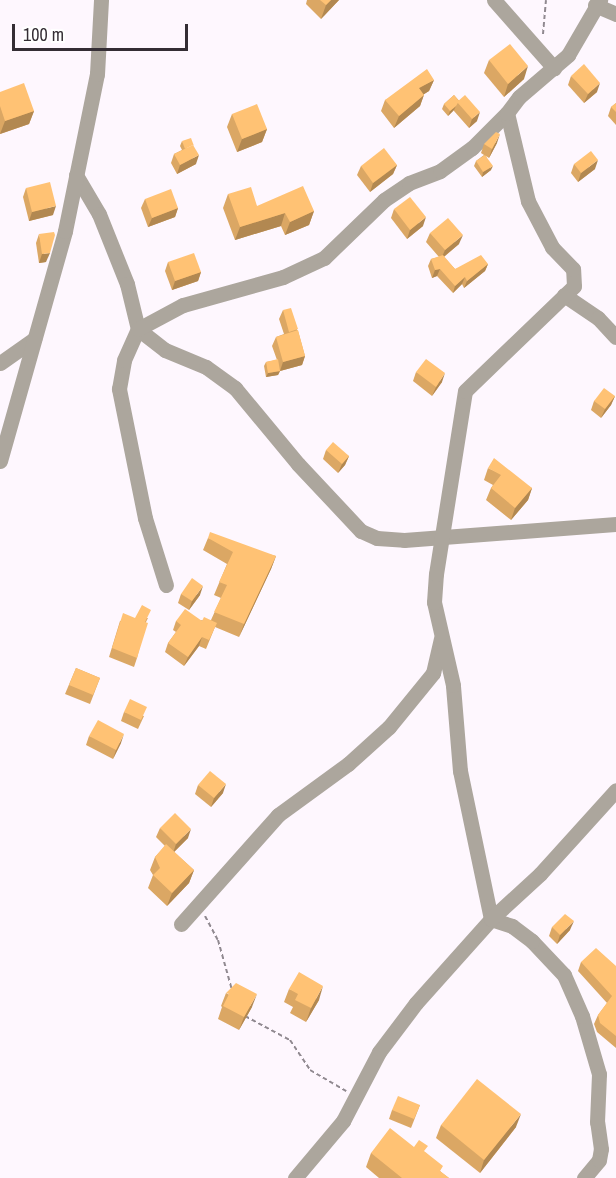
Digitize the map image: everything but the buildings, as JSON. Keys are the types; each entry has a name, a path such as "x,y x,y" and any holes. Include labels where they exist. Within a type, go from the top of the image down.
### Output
{"street":[{"path":"0,460 65,231 97,74 101,0"},
{"path":"494,0 554,68"},
{"path":"138,329 183,305 283,277 324,258 384,200 409,183 440,171 472,148 507,113 519,97 568,55 597,3 616,14"},
{"path":"491,919 469,828 460,771 453,685 434,602 441,538 465,391 574,286 573,269 552,247 528,201 507,113"},
{"path":"76,175 99,214 127,284 138,329 120,370 119,389 145,518 166,585"},
{"path":"564,295 615,333"},
{"path":"138,329 165,350 206,367 235,388 298,464 361,531 377,538 441,538 616,524"},
{"path":"0,363 34,339"},
{"path":"181,924 200,906 278,815 348,764 389,727 433,673 442,637"},
{"path":"295,1178 343,1121 379,1052 416,1003 491,919 546,868 616,790"},
{"path":"491,919 512,926 532,941 556,966 582,1016 598,1074 597,1122 601,1149 599,1160 584,1178"}],"path":[{"path":"542,55 546,0"},
{"path":"200,906 218,940 234,998"},
{"path":"240,1008 245,1017 290,1040 310,1070 343,1090 357,1091"}]}
